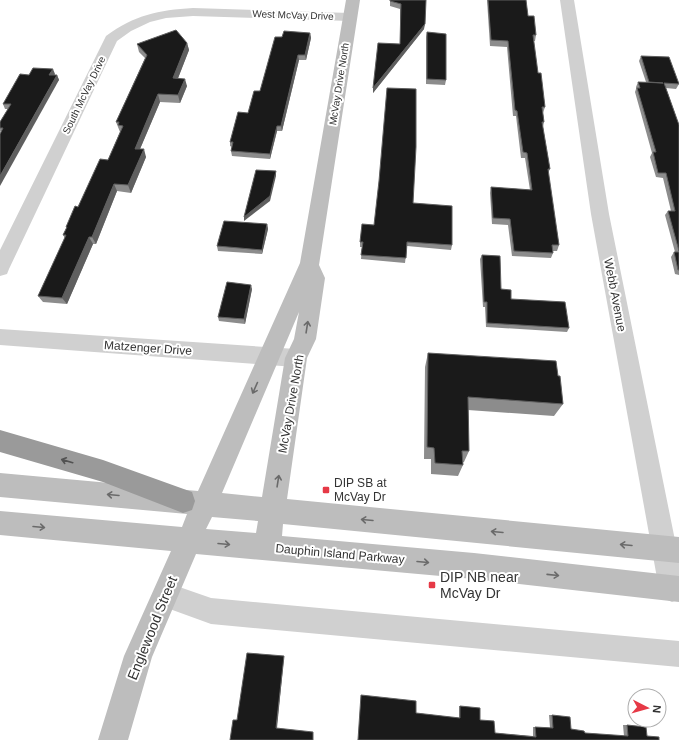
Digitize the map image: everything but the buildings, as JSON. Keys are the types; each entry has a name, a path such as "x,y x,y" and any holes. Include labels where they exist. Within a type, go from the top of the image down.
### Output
{"highway":[{"path":"0,441 103,471 194,502"}],"street":[{"name":"McVay Drive North","path":"194,502 270,356 310,263 353,0"},
{"name":"Webb Avenue","path":"567,0 600,214 671,549 675,589"},
{"name":"South McVay Drive","path":"0,269 111,39 126,28 145,19 166,14 193,12 235,14"},
{"name":"West McVay Drive","path":"235,14 350,17"},
{"name":"McVay Drive North","path":"267,548 296,358 305,339 315,278 310,263"},
{"name":"Matzenger Drive","path":"0,337 296,358"},
{"path":"0,485 194,502 273,511 671,549"},
{"name":"Englewood Street","path":"113,740 138,656 189,540 194,502"},
{"name":"Dauphin Island Parkway","path":"0,523 474,566 675,589"},
{"path":"165,595 211,611 679,654"}],"place":[{"name":"DIP SB at McVay Dr","path":"326,490"},
{"name":"DIP NB near McVay Dr","path":"432,585"}]}
